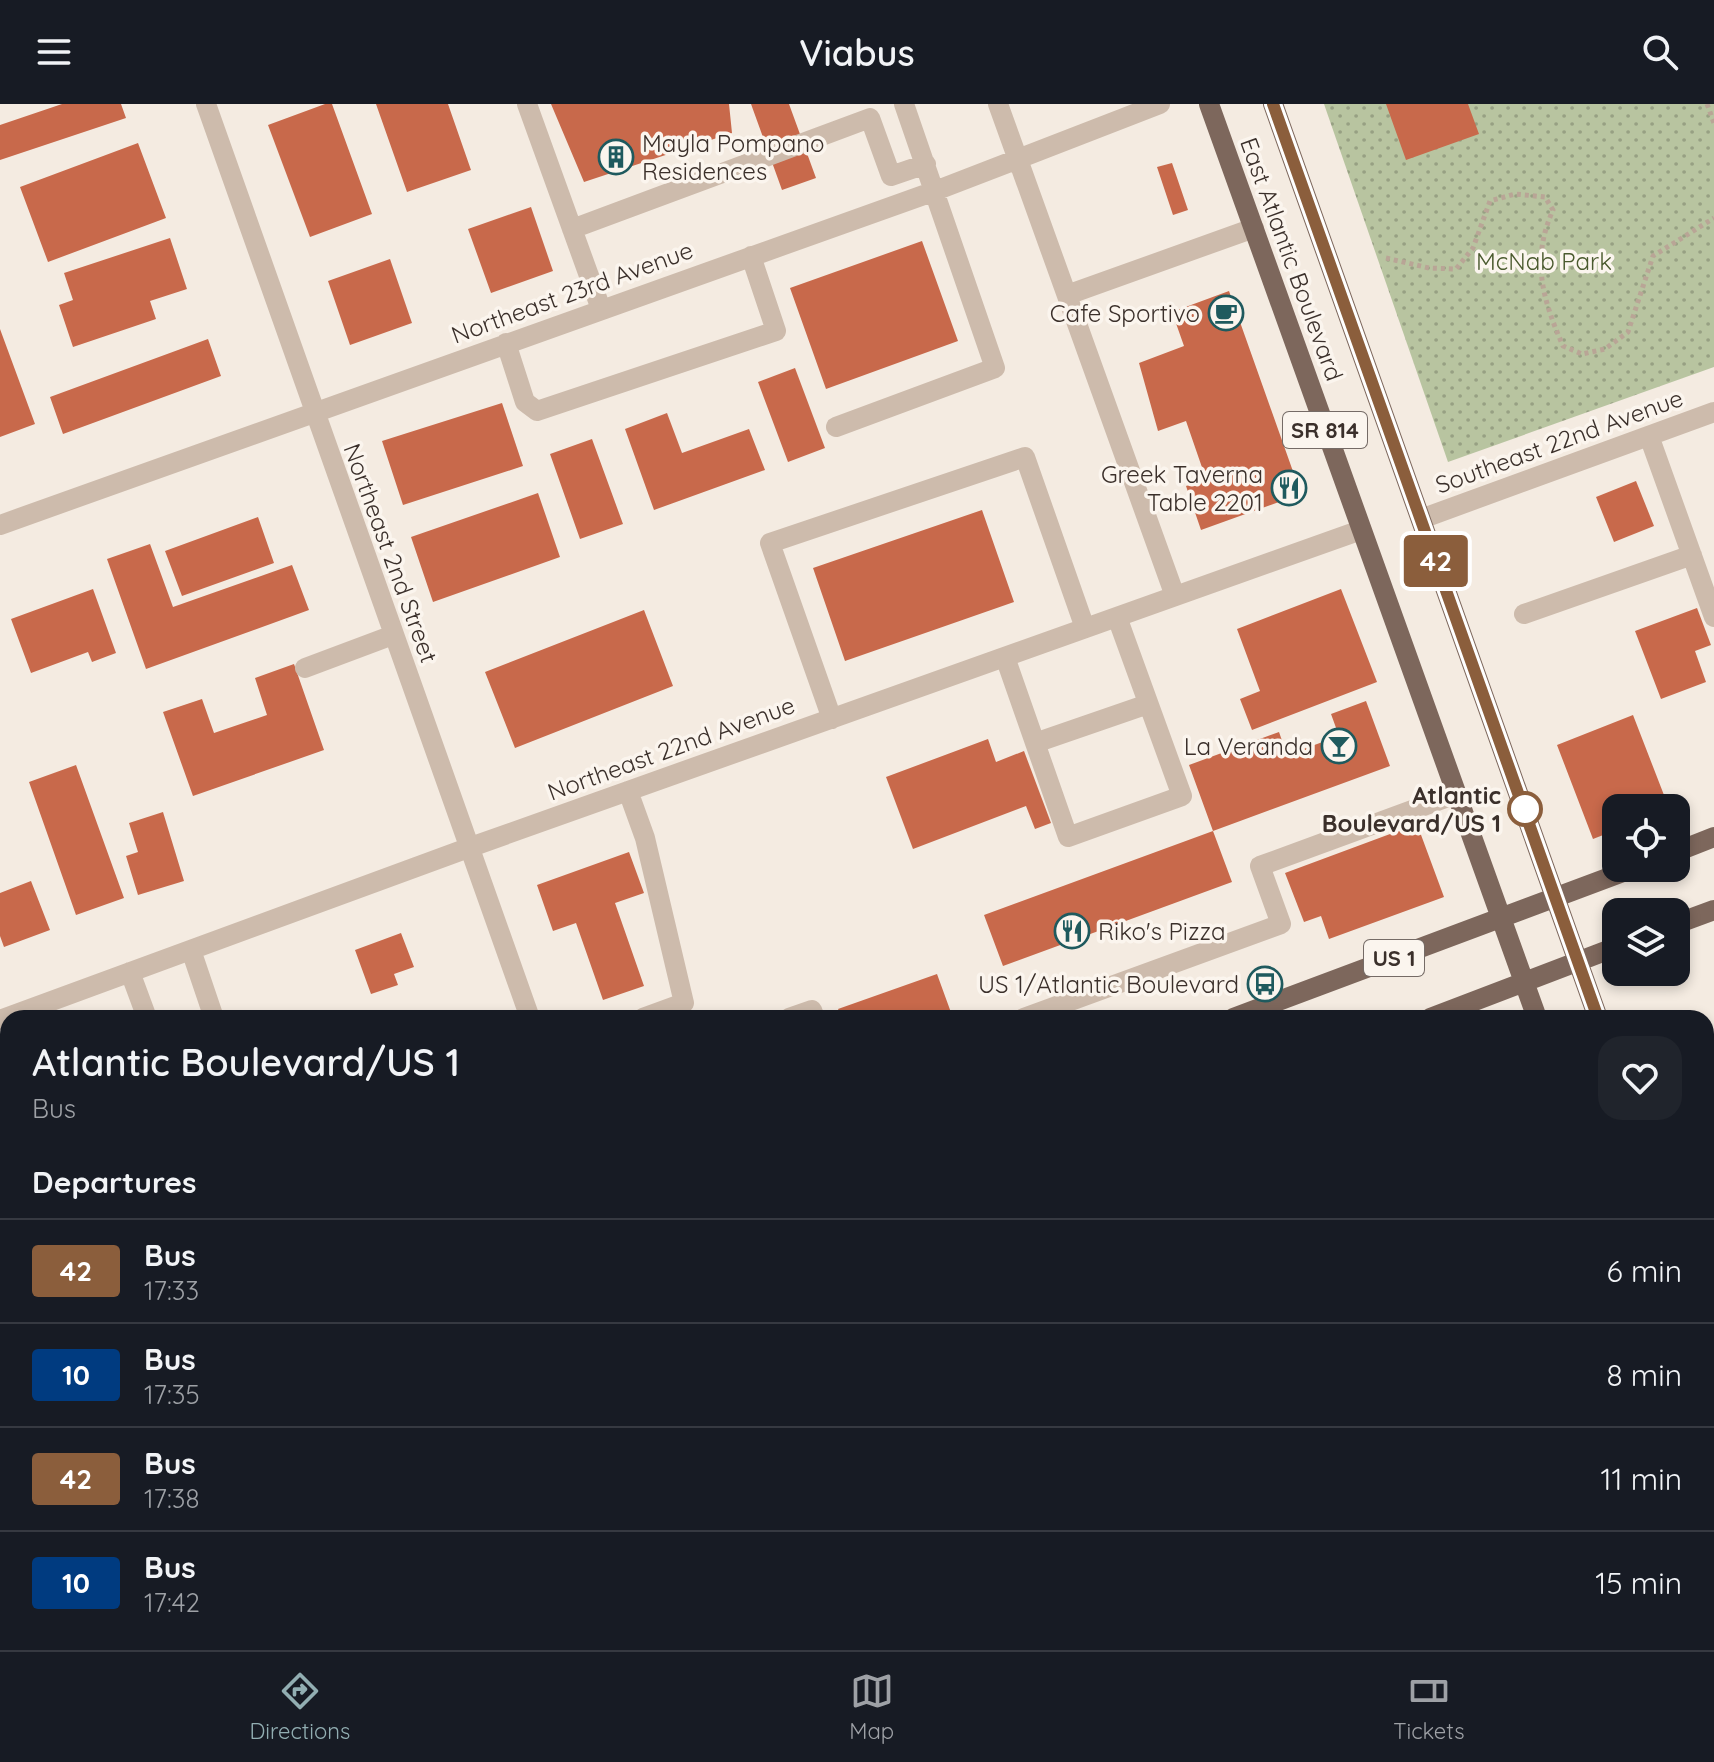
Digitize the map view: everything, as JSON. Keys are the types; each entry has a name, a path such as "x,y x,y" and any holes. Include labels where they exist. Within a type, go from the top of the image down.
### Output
{"main road":[{"name":"East Atlantic Boulevard","path":"1209,104 1534,1010"},
{"name":"East Atlantic Boulevard","path":"1273,104 1595,1010"},
{"path":"1690,846 1714,837"},
{"name":"US 1","path":"1255,1010 1602,880"},
{"path":"1690,919 1714,910"},
{"path":"1451,1010 1602,952"}],"street":[{"name":"Northeast 2nd Street","path":"206,104 527,1010"},
{"path":"527,104 601,309"},
{"path":"836,427 995,368 904,104"},
{"path":"998,104 1175,596"},
{"name":"Northeast 23rd Avenue","path":"0,525 935,191 1160,104"},
{"path":"572,229 870,118 891,176 926,164"},
{"path":"1067,295 1254,228"},
{"path":"506,343 525,402 537,411 776,331 751,256"},
{"name":"Southeast 22nd Avenue","path":"1421,519 1714,412"},
{"path":"1649,436 1714,617"},
{"path":"832,719 770,543 1025,457 1085,628"},
{"name":"Northeast 22nd Avenue","path":"27,1010 468,848 1361,530"},
{"path":"1524,614 1692,555"},
{"path":"1005,657 1068,837 1182,796 1117,617"},
{"path":"305,668 393,635"},
{"path":"1035,743 1148,704"},
{"path":"628,791 645,838 684,1003 665,1010"},
{"path":"1046,1010 1281,924 1260,866 1456,794"},
{"path":"191,950 211,1010"},
{"path":"130,972 144,1010"}],"path":[{"path":"1707,104 1714,123"},
{"path":"1386,258 1429,268 1456,269 1473,248 1490,201 1515,194 1545,197 1553,210 1541,237 1541,272 1548,311 1563,346 1582,354 1605,349 1628,332 1653,256 1714,218"}],"green space":[{"name":"McNab Park","path":"1324,104 1714,104 1714,367 1448,462"}],"building":[{"path":"62,104 121,104 126,118 0,160 0,125"},
{"path":"332,104 372,214 310,237 268,125"},
{"path":"376,104 448,104 471,170 407,192"},
{"name":"Mayla Pompano Residences","path":"551,104 729,104 732,133 584,182"},
{"path":"751,104 789,104 816,178 782,190"},
{"path":"1386,104 1468,104 1479,134 1406,160"},
{"path":"138,143 166,218 48,262 20,187"},
{"path":"1172,163 1188,210 1173,215 1157,167"},
{"path":"531,207 553,271 491,293 468,229"},
{"path":"170,238 187,289 150,301 156,319 73,347 59,305 73,300 64,273"},
{"path":"922,241 958,341 826,389 790,288"},
{"path":"390,259 412,323 350,345 328,281"},
{"path":"1229,291 1301,494 1201,530 1186,486 1206,479 1186,421 1158,431 1139,363 1184,346 1172,312"},
{"path":"0,329 35,424 0,437"},
{"path":"208,339 221,376 63,434 50,397"},
{"path":"795,368 825,448 788,462 758,382"},
{"path":"502,403 523,466 403,505 382,441"},
{"path":"667,413 682,453 749,429 765,470 654,510 625,429"},
{"path":"592,439 623,524 580,539 550,454"},
{"path":"1636,481 1654,526 1614,542 1596,497"},
{"path":"538,493 560,557 433,602 411,537"},
{"path":"982,510 1014,602 845,661 813,568"},
{"path":"258,517 274,563 182,596 165,551"},
{"path":"150,544 173,607 292,565 309,610 146,669 107,559"},
{"path":"93,589 116,653 92,662 88,652 31,673 11,619"},
{"path":"1341,589 1377,682 1252,730 1240,699 1260,691 1237,629"},
{"path":"1697,608 1711,645 1695,651 1706,682 1661,699 1635,631"},
{"path":"644,610 673,686 515,748 485,672"},
{"path":"294,664 324,750 193,796 163,712 202,699 214,733 267,715 255,678"},
{"path":"1366,701 1390,766 1213,831 1189,765 1279,732 1287,755 1339,736 1331,714"},
{"path":"1633,715 1664,794 1602,794 1602,835 1593,839 1557,745"},
{"path":"988,739 996,762 1024,751 1051,823 1035,829 1026,806 913,849 886,777"},
{"path":"76,765 124,898 76,915 29,782"},
{"path":"163,812 184,881 138,895 126,856 138,852 129,823"},
{"path":"1417,824 1444,897 1329,939 1321,916 1304,922 1285,873"},
{"path":"1213,831 1232,882 1003,966 984,915"},
{"path":"629,852 644,893 615,903 644,986 603,1000 576,923 553,931 537,885"},
{"path":"31,881 50,930 4,947 0,936 0,893"},
{"path":"401,933 414,967 394,974 398,985 371,994 355,950"},
{"path":"937,974 950,1010 838,1010"}],"bus line":[{"name":"42","path":"1273,104 1595,1010"}],"place":[{"name":"Mayla Pompano Residences","path":"616,157"},
{"name":"Cafe Sportivo","path":"1226,313"},
{"name":"Greek Taverna Table 2201","path":"1289,488"},
{"name":"La Veranda","path":"1339,746"},
{"name":"Atlantic Boulevard/US 1","path":"1525,809"},
{"name":"Riko's Pizza","path":"1072,931"},
{"name":"US 1/Atlantic Boulevard","path":"1265,984"}]}
